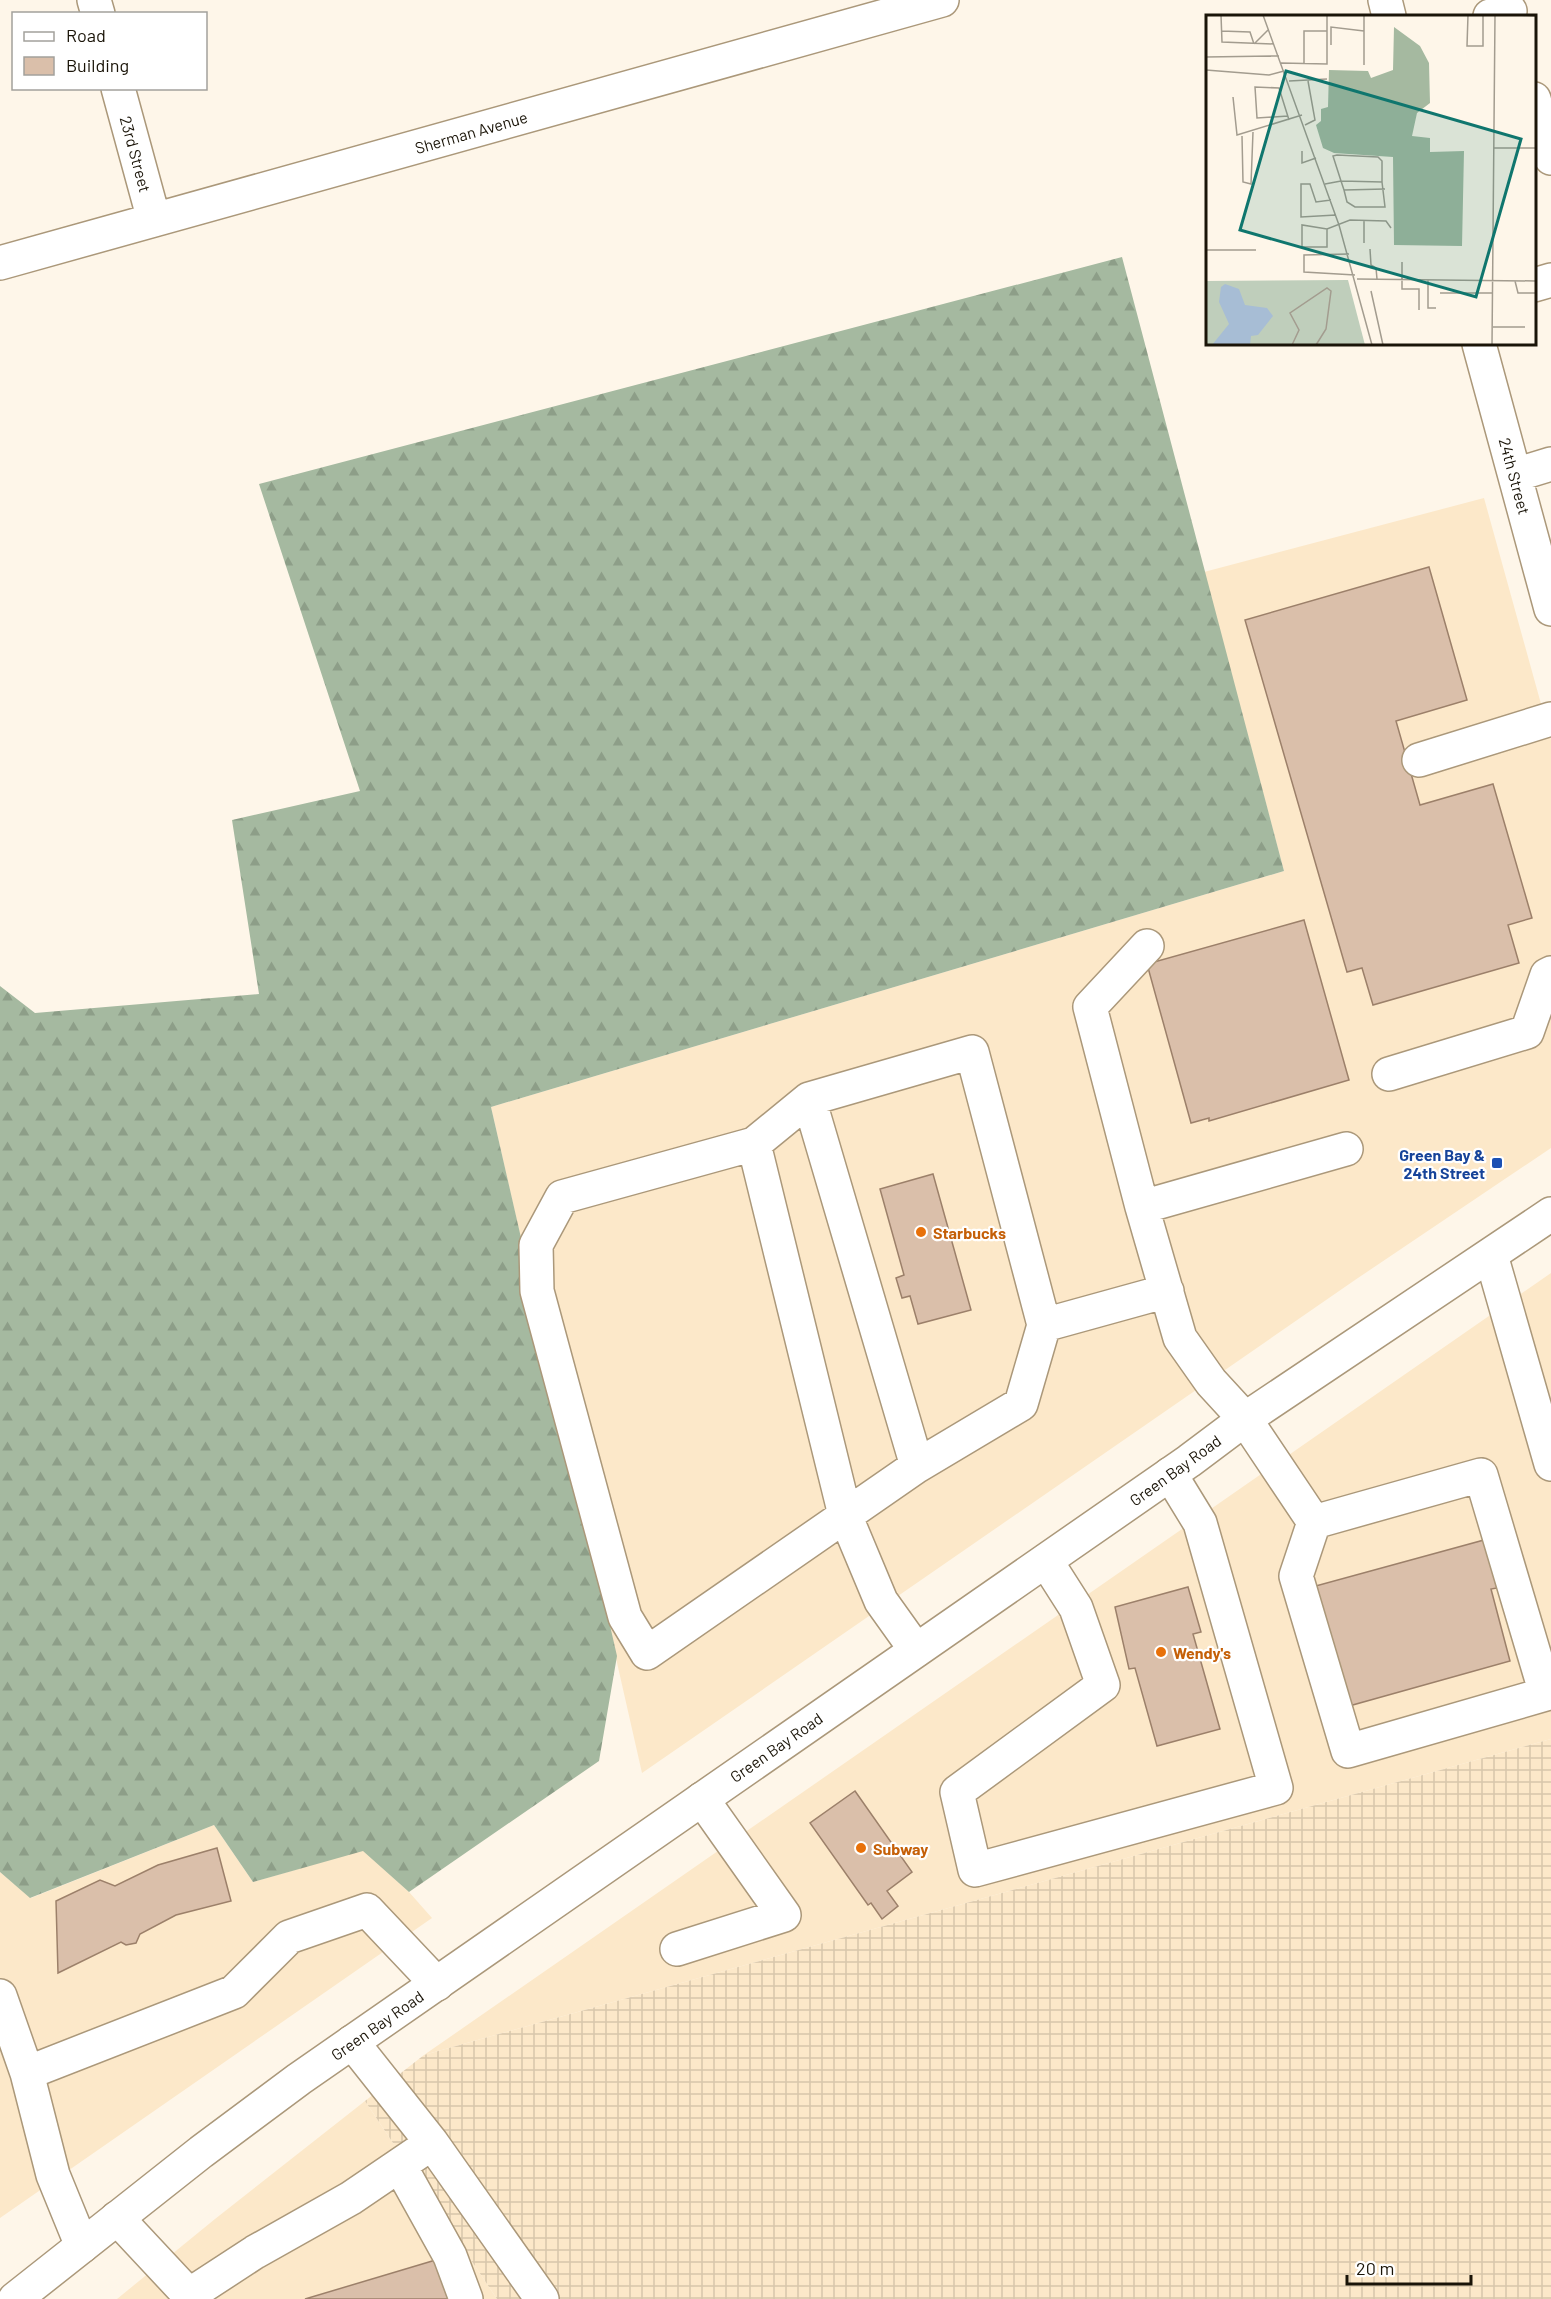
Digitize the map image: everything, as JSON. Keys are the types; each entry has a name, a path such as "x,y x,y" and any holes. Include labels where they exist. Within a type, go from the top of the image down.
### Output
{"main road":[{"name":"Sherman Avenue","path":"0,263 942,0"},
{"path":"1385,0 1389,15"},
{"name":"23rd Street","path":"119,90 154,220"},
{"path":"1536,284 1551,280"},
{"name":"24th Street","path":"1479,345 1551,609"},
{"path":"1515,475 1551,464"},
{"path":"1419,760 1551,719"},
{"path":"1147,946 1090,1007 1142,1207 1180,1338 1210,1382 1245,1419 1314,1521"},
{"path":"1389,1074 1527,1032 1547,975 1551,973"},
{"path":"972,1052 1044,1325 1021,1404 917,1466 647,1653 625,1617 537,1291 536,1245 562,1197 754,1144 809,1099 972,1052"},
{"path":"809,1099 917,1466"},
{"path":"754,1144 845,1515 881,1601 916,1650"},
{"path":"1142,1207 1346,1149"},
{"name":"Green Bay Road","path":"15,2299 201,2152 352,2042 1046,1561 1245,1419 1551,1214"},
{"path":"1491,1255 1551,1464"},
{"path":"1044,1325 1167,1291"},
{"path":"1046,1561 1076,1608 1103,1685 957,1792 975,1869 1275,1788 1200,1523 1170,1474"},
{"path":"1481,1475 1546,1694 1348,1751 1296,1576 1314,1521 1481,1475"},
{"path":"677,1949 784,1915 702,1798"},
{"path":"27,2073 234,1992 289,1936 367,1910 437,1984"},
{"path":"0,1996 27,2073 53,2175 82,2246"},
{"path":"352,2042 432,2143 542,2299"},
{"path":"117,2218 187,2297 255,2252 351,2198 432,2143"},
{"path":"400,2166 450,2256 466,2299"}],"shaded area":[{"path":"1484,498 1551,740 1551,1148 1355,1280 642,1773 491,1107 1284,871 1204,572"},
{"path":"1551,1273 1551,1739 424,2055"},
{"path":"1551,1739 1551,2299 497,2299 365,2101 424,2055"},
{"path":"214,1825 253,1882 363,1850 409,1892 432,1918 0,2218 0,1872 31,1898"},
{"path":"365,2101 497,2299 117,2299 215,2219"}],"green space":[{"path":"1122,257 1284,871 491,1107 617,1656 599,1761 409,1892 363,1851 253,1882 214,1825 30,1898 0,1872 0,986 35,1013 259,994 232,820 360,791 259,484"}],"building":[{"path":"1429,567 1467,700 1396,721 1420,805 1493,784 1532,918 1508,925 1519,963 1373,1005 1362,968 1347,972 1245,620"},
{"path":"1304,920 1349,1080 1209,1121 1209,1118 1191,1123 1147,964"},
{"name":"Starbucks","path":"933,1174 971,1310 918,1324 910,1296 902,1298 896,1278 904,1275 880,1189"},
{"path":"1484,1540 1497,1588 1491,1589 1510,1661 1349,1706 1312,1587"},
{"name":"Wendy's","path":"1188,1587 1201,1632 1193,1634 1220,1729 1157,1746 1135,1668 1129,1669 1115,1607"},
{"name":"Subway","path":"855,1791 912,1872 887,1891 898,1906 882,1919 871,1903 868,1905 810,1823"},
{"path":"217,1848 231,1901 176,1915 140,1934 136,1943 126,1945 121,1942 58,1973 56,1901 100,1880 115,1886 158,1865"},
{"path":"439,2259 451,2299 305,2299"}],"place":[{"name":"Green Bay & 24th Street","path":"1497,1163"},
{"name":"Starbucks","path":"921,1232"},
{"name":"Wendy's","path":"1161,1652"},
{"name":"Subway","path":"861,1848"}]}
